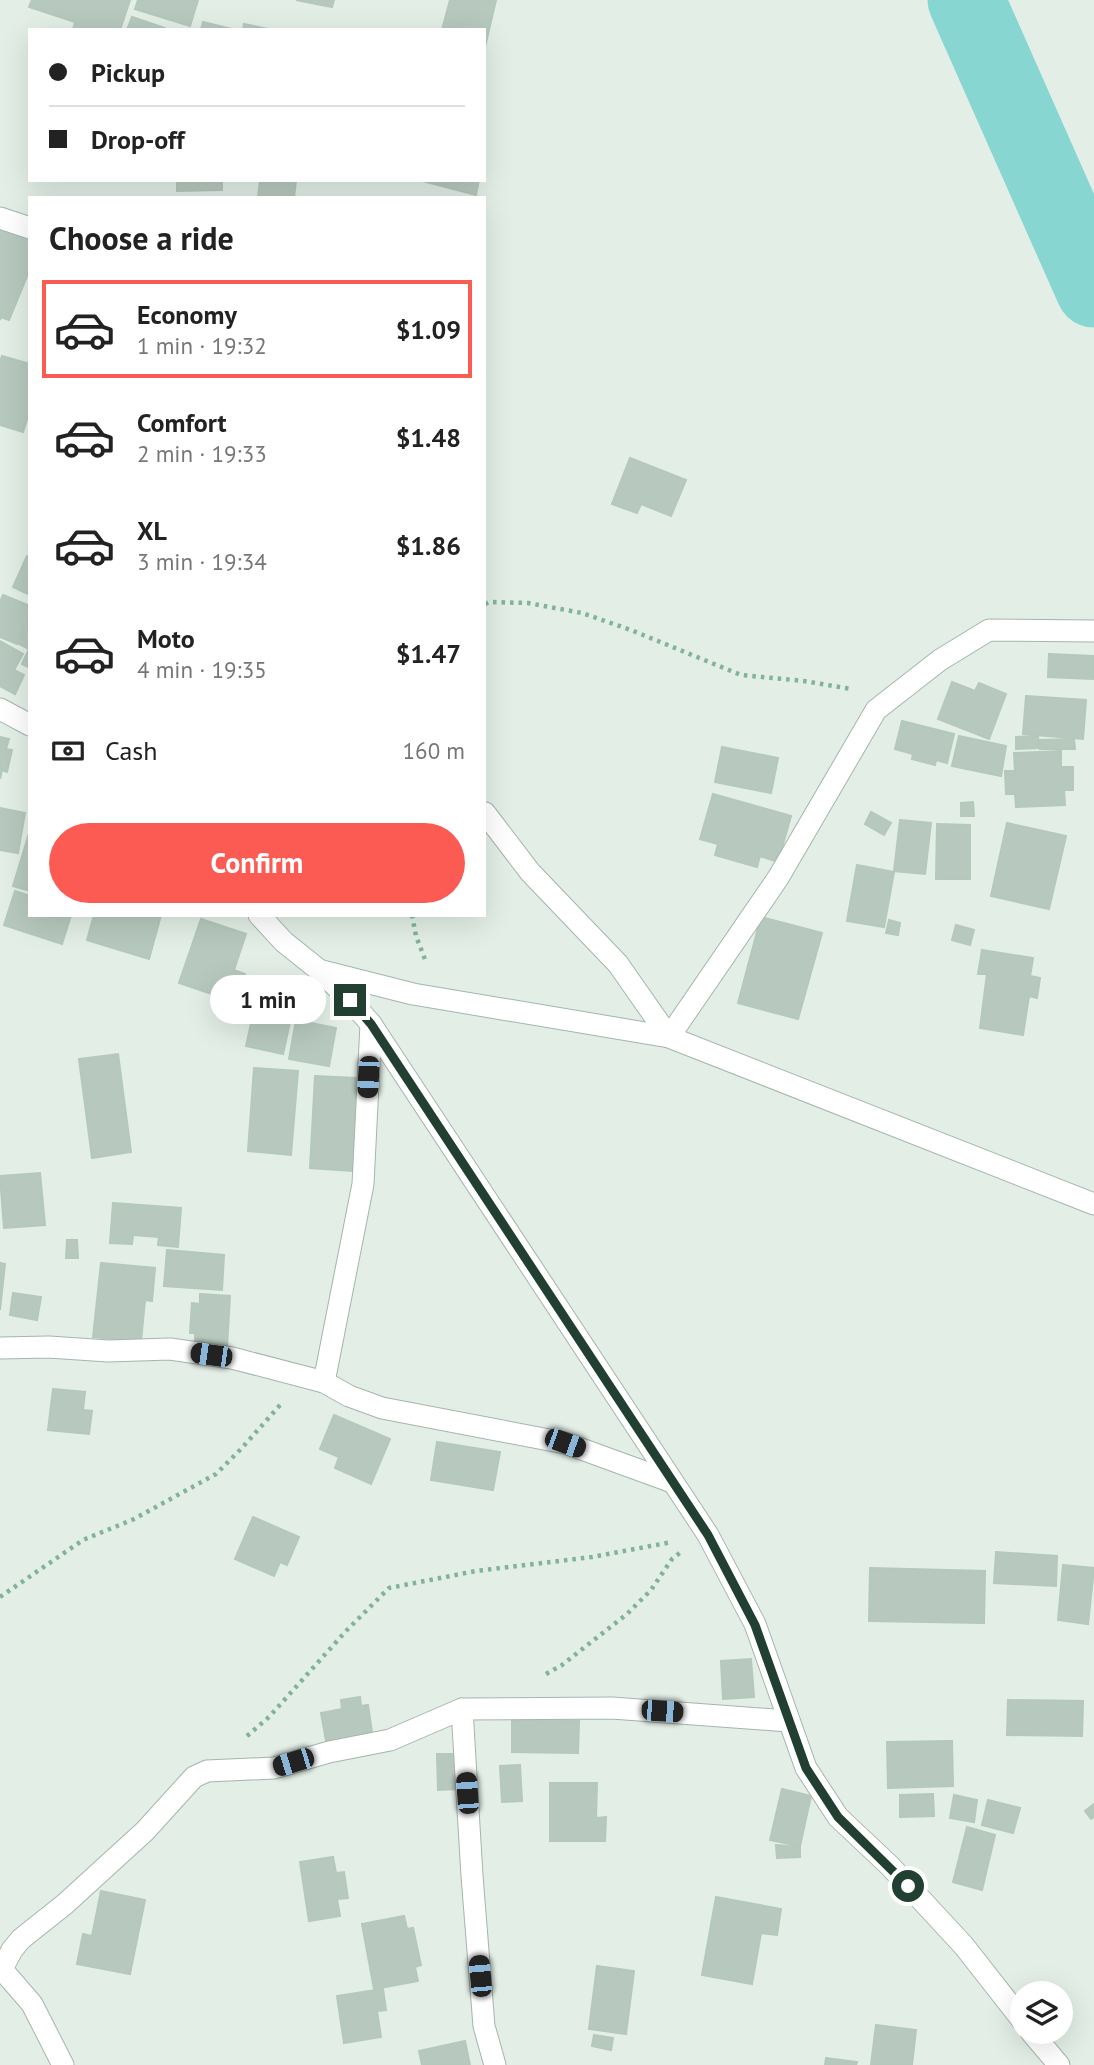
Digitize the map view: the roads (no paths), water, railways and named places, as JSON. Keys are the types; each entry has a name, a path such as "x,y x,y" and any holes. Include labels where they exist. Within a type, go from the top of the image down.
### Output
{"street":[{"path":"0,218 28,227"},
{"path":"668,1037 778,878 876,710 940,660 989,630 1094,631"},
{"path":"0,709 28,724"},
{"path":"486,814 530,872 618,964 668,1037"},
{"path":"261,917 284,942 350,1000 371,1024 708,1535 755,1625 806,1768 838,1817 890,1866 964,1946 1010,2005"},
{"path":"319,970 413,994 668,1037 1094,1204"},
{"path":"324,1382 363,1184 371,1024"},
{"path":"0,1348 49,1347 108,1351 170,1349 232,1358 324,1382 349,1396 382,1408 565,1443 672,1482"},
{"path":"63,2065 32,2004 1,1968 21,1939 65,1904 145,1831 194,1777 207,1771 274,1768 329,1752 390,1740 462,1709 612,1708 788,1721"},
{"path":"462,1709 484,2026 495,2065"},
{"path":"1041,2044 1059,2065"}],"waterway":[{"path":"966,0 1094,289"}]}
